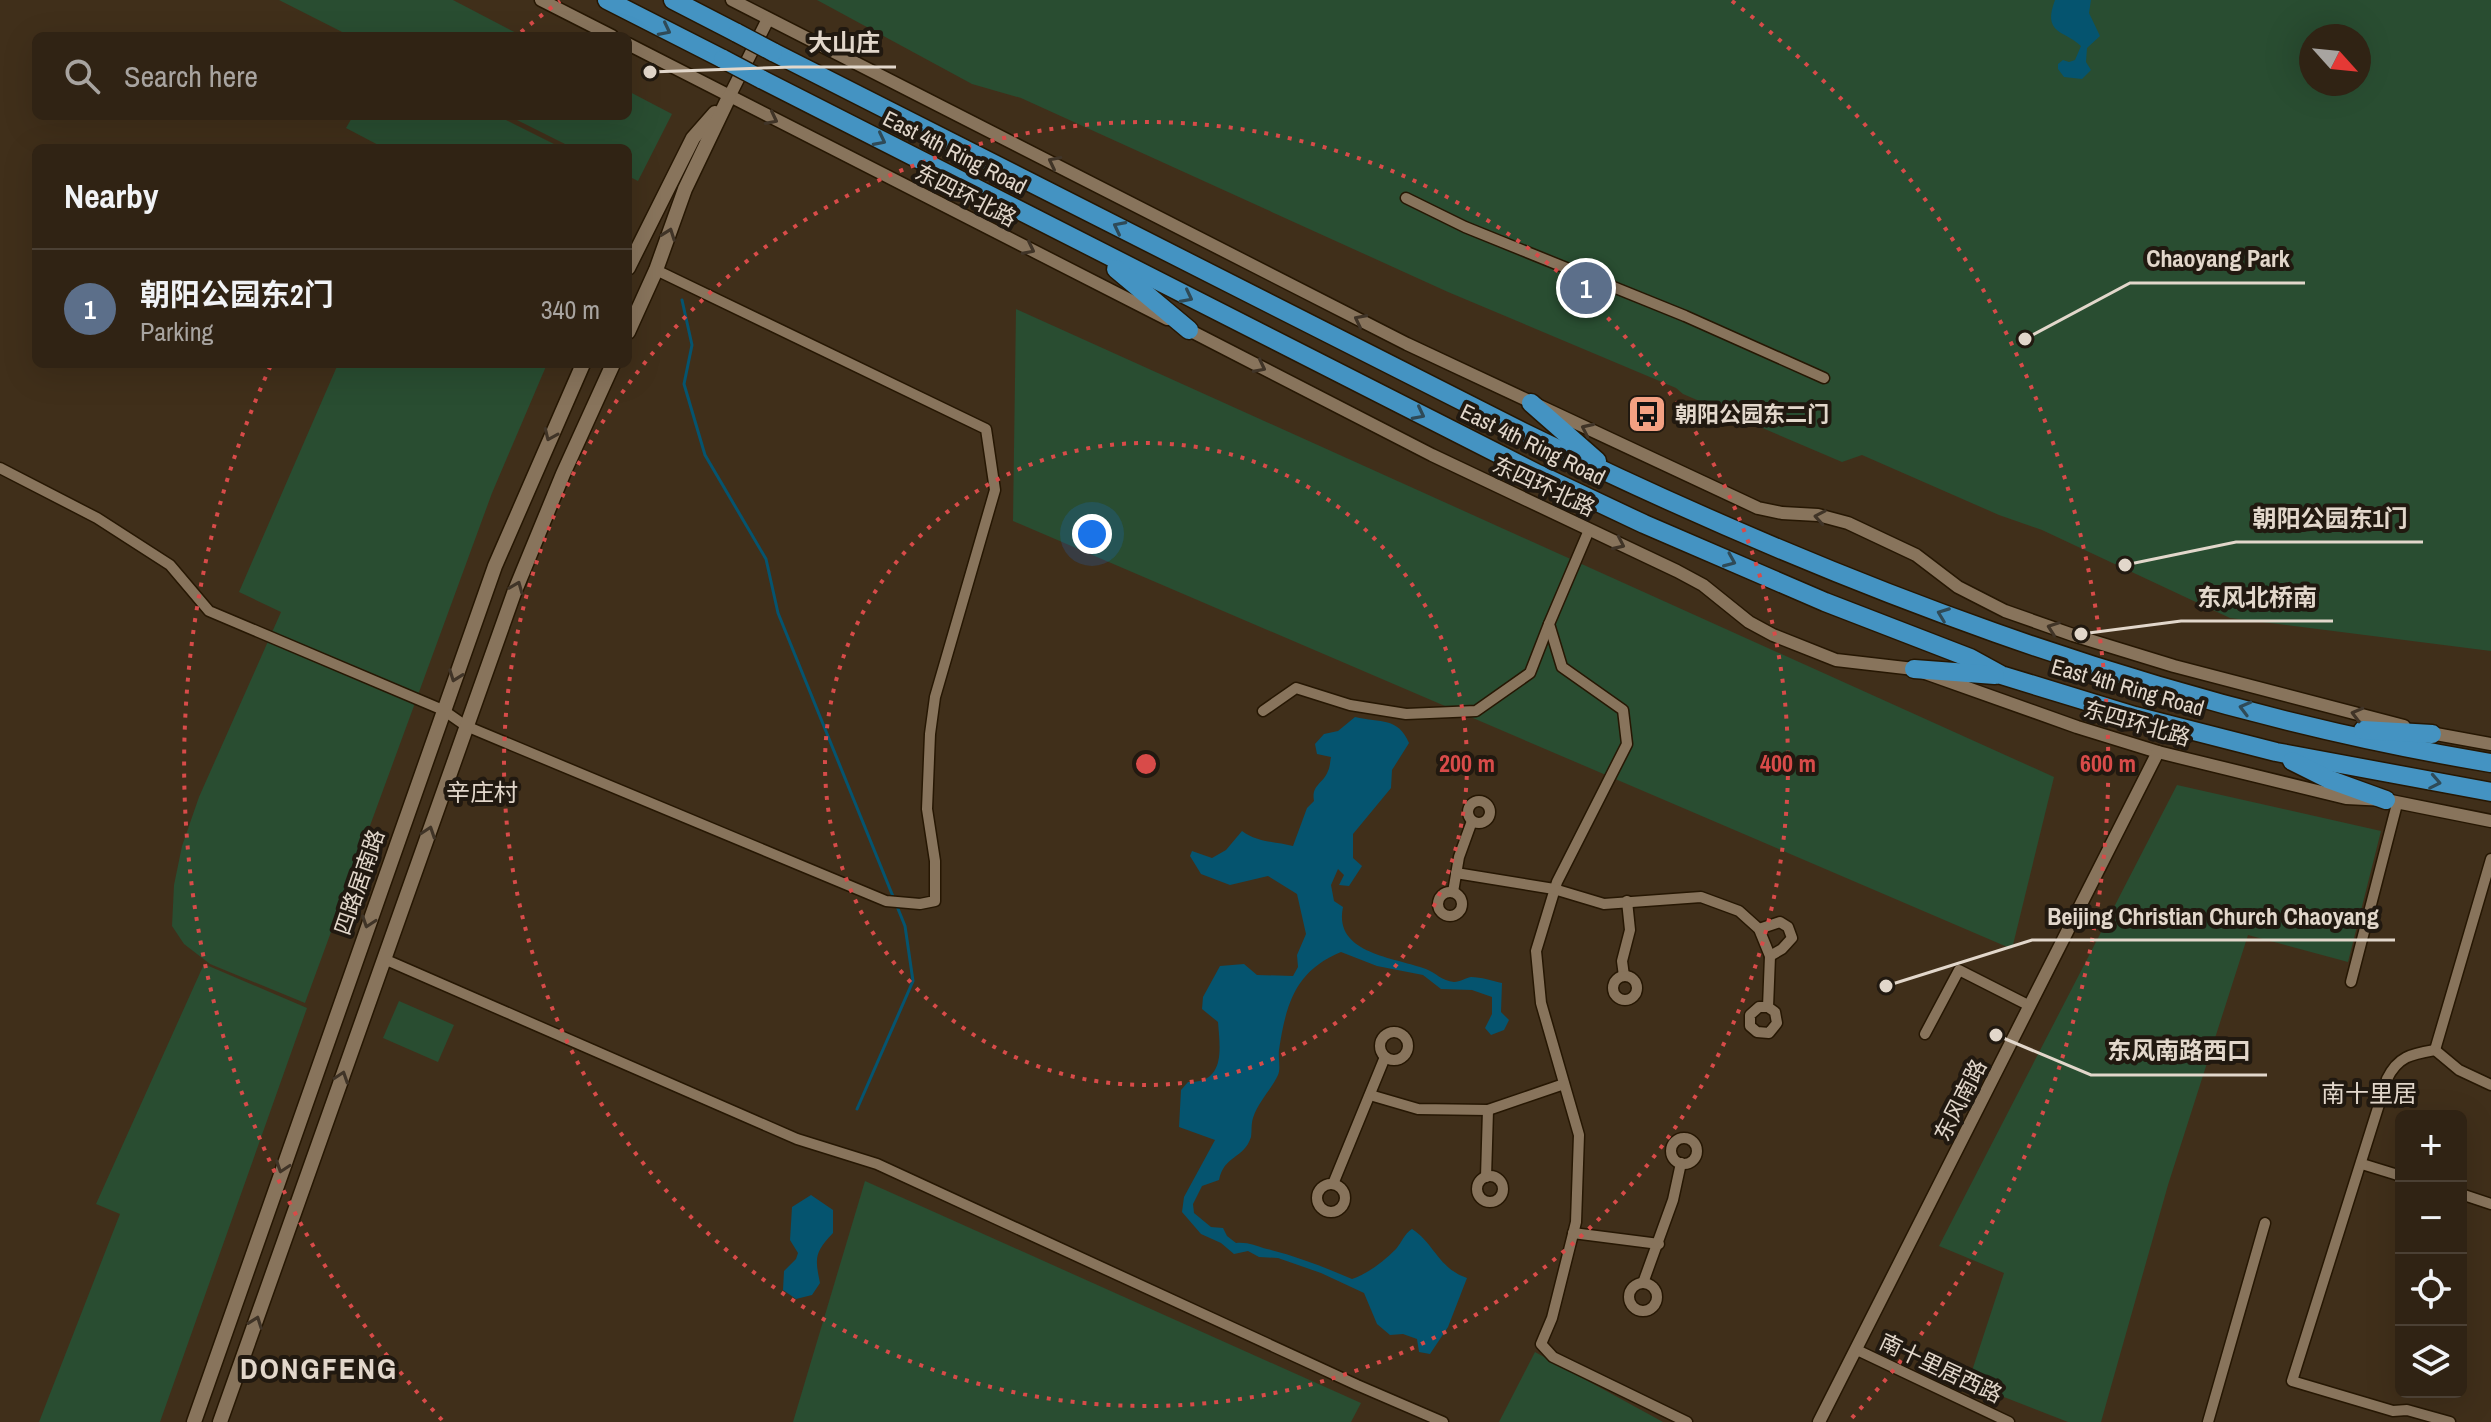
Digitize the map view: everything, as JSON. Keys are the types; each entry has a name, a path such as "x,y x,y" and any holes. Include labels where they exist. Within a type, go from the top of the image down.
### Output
{"highway":[{"name":"East 4th Ring Road","path":"607,0 1551,480 1825,602 1970,658 2001,675 2135,716 2276,752 2491,792"},
{"name":"East 4th Ring Road","path":"673,0 1614,477 1841,576 1999,636 2157,684 2402,748 2491,763"},
{"path":"1092,249 1189,330"},
{"path":"1531,403 1614,477"},
{"path":"1914,669 2001,675"},
{"path":"2320,728 2432,734"},
{"path":"2276,752 2328,779 2392,802"}],"main road":[{"path":"632,260 693,138 729,97"},
{"path":"632,323 656,270 685,189 729,97"},
{"name":"四路居南路","path":"194,1422 495,566 581,368"},
{"path":"220,1422 525,567 611,368"}],"street":[{"path":"541,0 604,32"},
{"path":"732,0 1407,344 1758,508 1818,515 1848,523 1916,555 1958,587 2005,611 2073,635 2174,666 2432,734 2491,744"},
{"path":"729,97 768,19"},
{"name":"东四环北路","path":"632,46 1432,455 1703,585 1749,622 1773,635 1836,660 1914,669 2077,727 2158,752 2346,798 2392,802 2491,821"},
{"path":"1406,198 1465,227 1685,316 1824,378"},
{"path":"0,468 97,518 170,565 209,611 443,710 466,726 886,901 920,904 935,901 935,861 927,809 930,734 935,697 995,490 986,429 656,270"},
{"path":"1263,711 1296,688 1350,705 1406,714 1476,711 1530,673 1589,530"},
{"path":"1549,624 1562,667 1623,710 1627,744 1554,889 1536,951 1541,1003 1579,1135 1576,1222 1552,1318 1541,1344 1553,1357 1687,1422"},
{"name":"东风南路","path":"1819,1422 2158,752"},
{"path":"2351,982 2392,802"},
{"path":"1453,892 1472,821"},
{"path":"2435,1050 2491,859"},
{"path":"1456,873 1554,889 1604,904 1701,897 1739,911 1759,929 1770,956 1768,1007"},
{"path":"1624,976 1622,961 1630,930 1627,901"},
{"path":"1759,929 1780,922 1788,927 1792,938 1770,956"},
{"path":"384,959 797,1139 877,1164 1443,1422"},
{"path":"1925,1034 1959,970 2030,1006"},
{"path":"2435,1050 2459,1070 2491,1085"},
{"path":"2435,1050 2405,1056 2392,1068 2292,1381 2393,1411 2407,1410 2450,1422"},
{"path":"1333,1184 1385,1057"},
{"path":"1370,1095 1418,1109 1488,1110 1564,1084"},
{"path":"1486,1177 1488,1110"},
{"path":"1643,1283 1673,1200 1681,1163"},
{"path":"2362,1164 2395,1174"},
{"path":"2467,1196 2491,1204"},
{"path":"2208,1422 2265,1223"},
{"path":"1573,1233 1659,1244"},
{"name":"南十里居西路","path":"1857,1350 2009,1422"}],"green space":[{"path":"279,0 453,0 514,32 342,32"},
{"path":"817,0 2491,0 2491,651 2230,618 2042,530 1999,515 1862,455 1842,462 1683,394 1676,388 1448,292 1021,98 972,84"},
{"path":"632,93 672,114 638,181 632,178 632,144 565,144 517,120 632,120"},
{"path":"351,120 506,120 554,144 376,144 346,128"},
{"path":"1016,309 2054,777 2012,949 1013,521"},
{"path":"336,368 545,368 492,493 305,1003 210,964 184,944 172,926 174,885 182,846 199,797 281,612 239,592"},
{"path":"2177,785 2381,831 2348,962 2248,935 2168,1185 2101,1422 2068,1422 1968,1383 2004,1273 1939,1246"},
{"path":"204,964 307,1008 160,1422 39,1422 120,1214 96,1204"},
{"path":"399,1001 454,1025 438,1062 383,1038"},
{"path":"865,1181 1361,1403 1351,1422 793,1422"},
{"path":"1535,1352 1663,1422 1499,1422"}],"water":[{"path":"2055,0 2091,0 2089,13 2100,36 2087,48 2086,62 2091,70 2082,79 2064,77 2058,69 2058,64 2063,60 2075,60 2081,46 2053,25 2051,19"},
{"path":"1355,717 1394,725 1409,743 1392,770 1391,788 1353,834 1353,858 1362,866 1349,886 1339,885 1344,875 1338,869 1331,885 1334,901 1343,907 1342,923 1347,935 1369,951 1426,969 1443,979 1456,982 1471,977 1502,983 1501,1012 1509,1020 1504,1030 1491,1035 1485,1028 1492,1014 1492,997 1472,990 1441,989 1423,975 1377,966 1341,952 1325,960 1303,979 1295,991 1285,1018 1279,1050 1279,1072 1255,1112 1248,1144 1229,1161 1219,1180 1202,1186 1193,1204 1194,1213 1211,1227 1223,1228 1236,1243 1289,1255 1352,1279 1386,1258 1412,1229 1449,1268 1467,1278 1448,1327 1430,1354 1419,1352 1417,1339 1403,1334 1390,1335 1377,1324 1364,1293 1278,1258 1259,1257 1248,1251 1234,1254 1221,1243 1201,1234 1182,1212 1184,1197 1215,1140 1179,1127 1181,1090 1188,1082 1209,1077 1218,1062 1218,1022 1202,1009 1203,997 1220,966 1244,964 1257,975 1293,976 1306,934 1297,894 1268,876 1230,885 1201,874 1190,856 1192,851 1212,858 1226,850 1242,831 1260,840 1293,846 1307,808 1314,801 1316,788 1330,766 1331,757 1317,754 1315,744 1324,734 1338,731"},
{"path":"811,1195 833,1210 833,1233 818,1256 820,1283 812,1295 796,1299 783,1290 784,1271 798,1253 790,1240 792,1207"}],"waterway":[{"path":"682,300 692,345 684,384 705,455 766,559 778,613 905,926 913,981 857,1109"}],"place":[{"name":"大山庄","path":"650,72"},
{"name":"朝阳公园东2门","path":"1586,288"},
{"name":"Chaoyang Park","path":"2025,339"},
{"name":"朝阳公园东二门","path":"1647,414"},
{"name":"朝阳公园东1门","path":"2125,565"},
{"name":"东风北桥南","path":"2081,634"},
{"name":"Beijing Christian Church Chaoyang","path":"1886,986"},
{"name":"东风南路西口","path":"1996,1035"}],"district":[{"name":"辛庄村","path":"482,793"},
{"name":"南十里居","path":"2369,1094"},
{"name":"DONGFENG","path":"319,1369"}]}
